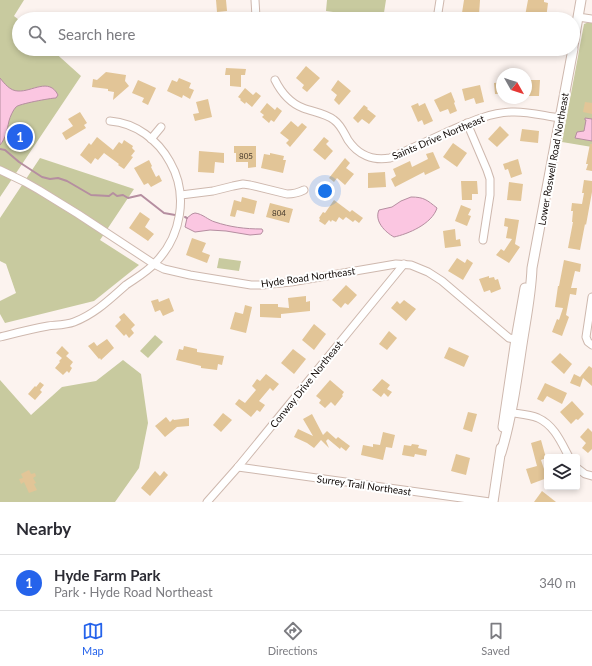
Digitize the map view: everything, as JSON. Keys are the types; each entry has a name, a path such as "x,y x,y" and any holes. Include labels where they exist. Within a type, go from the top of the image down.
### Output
{"street":[{"path":"255,0 256,12"},
{"path":"438,12 440,0"},
{"name":"Lower Roswell Road Northeast","path":"579,12 581,0"},
{"path":"580,17 592,19"},
{"name":"Lower Roswell Road Northeast","path":"493,502 508,413 526,286 532,268 572,56"},
{"name":"Saints Drive Northeast","path":"275,80 280,89 294,103 303,108 324,114 334,119 342,127 348,139 358,152 367,157 379,159 390,158 467,123 491,115 511,112 531,113 560,118"},
{"path":"0,337 28,330 73,323 102,306 126,285 154,264 164,252 175,233 179,218 181,195 172,164 160,146 151,139 124,123 110,121"},
{"path":"467,123 488,170 490,179 490,195 483,240"},
{"path":"151,139 161,127"},
{"name":"Hyde Road Northeast","path":"0,170 46,194 154,264 164,268 190,275 251,285 262,285 292,282 396,264 419,267 442,281 509,338 519,340"},
{"path":"181,195 243,184 287,194 299,193 304,190"},
{"name":"Conway Drive Northeast","path":"207,502 238,467 404,264"},
{"path":"592,297 586,336 588,342 592,345"},
{"path":"508,413 538,418 544,422 556,432 567,454"},
{"name":"Surrey Trail Northeast","path":"238,467 490,502"},
{"path":"580,470 585,474 592,476"}],"green space":[{"path":"0,0 24,0 16,12 12,12 12,56 59,56 81,76 0,197"},
{"path":"327,0 386,0 384,12 326,11"},
{"path":"589,22 592,23 592,147 562,142 578,56 580,56 580,45 584,24"},
{"path":"40,158 134,189 100,240 139,265 94,301 5,323 0,314 0,301 16,293 6,264 0,261 0,218"},
{"path":"219,258 241,261 239,271 217,268"},
{"path":"155,335 163,342 148,358 140,351"},
{"path":"123,360 141,374 148,423 139,468 115,502 0,502 0,380 31,415 62,387 96,381"}],"shaded area":[{"path":"0,78 12,90 15,91 23,91 45,86 50,87 58,95 56,98 28,103 16,107 9,121 5,137 0,145"},
{"path":"585,118 592,119 592,141 575,138 577,132 584,131"},
{"path":"411,197 425,200 437,208 430,219 425,223 412,231 394,237 381,226 378,218 379,210 392,207"},
{"path":"195,213 221,224 250,229 262,229 263,231 261,234 250,235 210,230 195,232 185,227 187,218"}],"building":[{"path":"216,0 226,0 227,11 217,12"},
{"path":"464,0 480,0 479,12 462,12"},
{"path":"528,0 544,0 544,2 548,3 547,12 526,12"},
{"path":"306,66 320,78 307,92 302,88 304,85 296,78"},
{"path":"226,68 246,69 245,75 241,75 241,87 230,86 230,75 225,75"},
{"path":"106,72 126,75 125,81 129,86 113,100 114,92 108,91 108,89 92,87 93,79 97,80"},
{"path":"179,78 191,83 189,88 194,90 190,99 183,95 182,98 167,91 172,80 177,82"},
{"path":"138,80 156,88 148,105 142,102 144,98 132,93"},
{"path":"338,80 351,91 339,105 334,100 337,95 331,90"},
{"path":"532,80 540,80 539,96 532,96"},
{"path":"494,83 496,83 496,94 495,94"},
{"path":"480,85 484,102 476,104 474,98 465,101 462,89"},
{"path":"245,88 253,95 256,92 261,96 252,107 246,102 245,104 238,97"},
{"path":"451,92 457,111 450,114 448,109 440,112 434,100"},
{"path":"208,99 212,117 195,121 193,114 199,113 196,102"},
{"path":"585,102 592,103 592,114 583,112"},
{"path":"267,103 275,110 277,107 282,111 274,122 271,120 269,123 262,117 264,115 260,112"},
{"path":"418,103 419,106 425,103 433,121 424,125 422,120 418,122 411,106"},
{"path":"364,105 376,116 369,124 362,119 358,123 353,118"},
{"path":"80,112 87,123 84,125 86,128 66,140 62,133 73,126 68,119"},
{"path":"291,121 298,127 302,123 307,127 290,147 286,143 289,140 280,133"},
{"path":"500,126 509,135 497,147 488,139"},
{"path":"522,129 539,131 538,143 520,141"},
{"path":"97,137 113,150 119,142 122,144 124,140 133,146 132,148 135,151 131,156 133,157 124,169 104,153 98,160 95,158 91,164 80,155 89,143 91,145"},
{"path":"324,137 329,141 326,144 333,151 325,160 313,150"},
{"path":"453,143 467,153 457,167 443,157"},
{"path":"590,144 592,144 592,171 586,170"},
{"path":"234,146 256,146 256,167 248,168 248,162 236,162"},
{"path":"199,151 224,153 224,163 215,162 214,173 198,172"},
{"path":"433,152 440,168 425,175 424,172 395,187 391,179 396,176 393,169 410,161 412,167 428,159 426,154"},
{"path":"270,153 284,156 283,160 286,160 283,173 261,168 264,154 270,155"},
{"path":"345,158 350,163 346,168 354,174 345,185 337,178 334,182 329,178"},
{"path":"518,159 522,174 511,178 508,169 505,170 503,164"},
{"path":"149,160 156,177 159,175 162,181 151,187 148,183 144,185 134,168"},
{"path":"385,172 386,187 368,188 368,173"},
{"path":"584,180 592,181 592,192 580,250 568,248 573,222 573,211 571,211 572,203 582,204"},
{"path":"461,181 477,181 478,194 472,194 472,200 462,200"},
{"path":"509,182 523,184 521,201 507,200"},
{"path":"242,197 257,201 254,214 237,210 235,217 230,216 234,200 241,202"},
{"path":"334,200 350,212 352,210 363,218 359,223 355,220 353,222 346,217 343,220 339,217 336,222 332,220 331,222 329,220 325,225 319,221 319,218 323,212 325,213"},
{"path":"270,203 293,209 289,223 266,217"},
{"path":"461,205 471,209 468,215 471,216 467,226 455,221"},
{"path":"140,212 150,219 145,227 154,234 148,241 129,228"},
{"path":"505,218 519,220 515,244 520,247 509,263 496,255 501,249 504,251 512,239 506,238 508,227 504,226"},
{"path":"455,229 456,240 460,239 461,246 445,248 443,231"},
{"path":"192,238 206,243 202,252 210,255 207,263 186,255"},
{"path":"457,258 465,263 467,259 473,263 463,280 448,271"},
{"path":"564,260 581,264 580,272 575,271 571,288 577,288 576,295 570,294 566,315 569,317 562,336 552,332 557,319 559,320 563,308 555,307"},
{"path":"489,276 489,278 494,277 495,280 498,279 501,289 491,293 490,290 484,292 479,279"},
{"path":"346,285 357,295 348,305 345,303 341,308 332,300"},
{"path":"306,296 306,302 310,301 310,311 281,314 281,318 260,317 260,304 278,304 278,307 289,308 288,298"},
{"path":"169,298 174,311 163,316 160,310 155,312 151,301 158,299 159,302"},
{"path":"404,300 416,309 406,321 391,308 397,301 400,304"},
{"path":"245,305 252,307 246,333 230,329 235,312 243,314"},
{"path":"124,313 135,325 131,329 134,333 129,338 126,334 124,336 115,326 121,320 119,317"},
{"path":"314,324 326,334 314,350 302,340"},
{"path":"389,331 397,338 387,350 379,344"},
{"path":"107,339 114,348 101,360 88,346 94,342 97,346"},
{"path":"62,346 69,353 66,356 73,362 70,366 72,368 69,373 67,371 63,375 55,368 62,358 56,353"},
{"path":"184,346 197,349 197,352 224,356 222,365 218,364 217,370 201,368 201,366 176,360 179,349 183,350"},
{"path":"449,347 469,356 464,367 444,358"},
{"path":"293,349 306,359 294,374 281,363"},
{"path":"560,353 572,364 564,374 551,362"},
{"path":"589,366 592,368 592,386 583,378 580,387 570,383 574,374 580,377"},
{"path":"266,374 279,384 273,391 270,388 259,401 265,405 260,412 257,410 251,417 235,404 239,399 245,403 256,390 252,386 257,379 260,381"},
{"path":"382,379 390,385 387,389 392,392 388,397 384,393 381,397 372,390"},
{"path":"330,380 344,392 342,395 343,396 335,406 331,402 325,408 319,403 321,400 316,396"},
{"path":"40,382 44,385 40,390 42,392 35,400 28,394"},
{"path":"545,383 567,393 562,404 547,396 543,402 537,399"},
{"path":"572,401 584,414 571,424 560,412"},
{"path":"468,412 477,414 472,432 463,429"},
{"path":"223,413 232,420 221,432 213,425"},
{"path":"312,414 323,435 327,431 336,439 338,437 350,446 346,451 341,447 340,449 328,439 326,441 329,448 321,440 314,448 294,437 298,429 313,436 303,419"},
{"path":"166,417 170,422 173,419 189,418 189,426 177,427 165,437 155,426"},
{"path":"588,428 592,432 592,449 588,453 582,448 586,443 580,437"},
{"path":"383,432 395,435 392,448 386,447 383,460 361,455 363,445 373,447 373,444 380,445"},
{"path":"541,440 545,454 544,459 541,460 544,469 544,479 531,484 526,469 537,466 531,443"},
{"path":"412,444 419,445 418,448 427,450 426,456 415,454 414,457 402,455 404,445 411,446"},
{"path":"456,454 470,458 466,475 451,471"},
{"path":"29,470 31,474 35,473 36,476 33,478 36,483 34,484 37,490 29,493 24,482 21,484 19,479 23,478 21,474"},
{"path":"155,471 160,476 164,471 168,475 150,496 141,488"},
{"path":"542,491 556,502 534,502"}],"waterway":[{"path":"0,149 5,150 19,162 42,177 50,179 58,178 67,181 91,195 109,196 113,193 117,196 123,195 128,198 141,195 164,213 175,215"}],"place":[{"name":"Hyde Farm Park","path":"20,137"}]}
